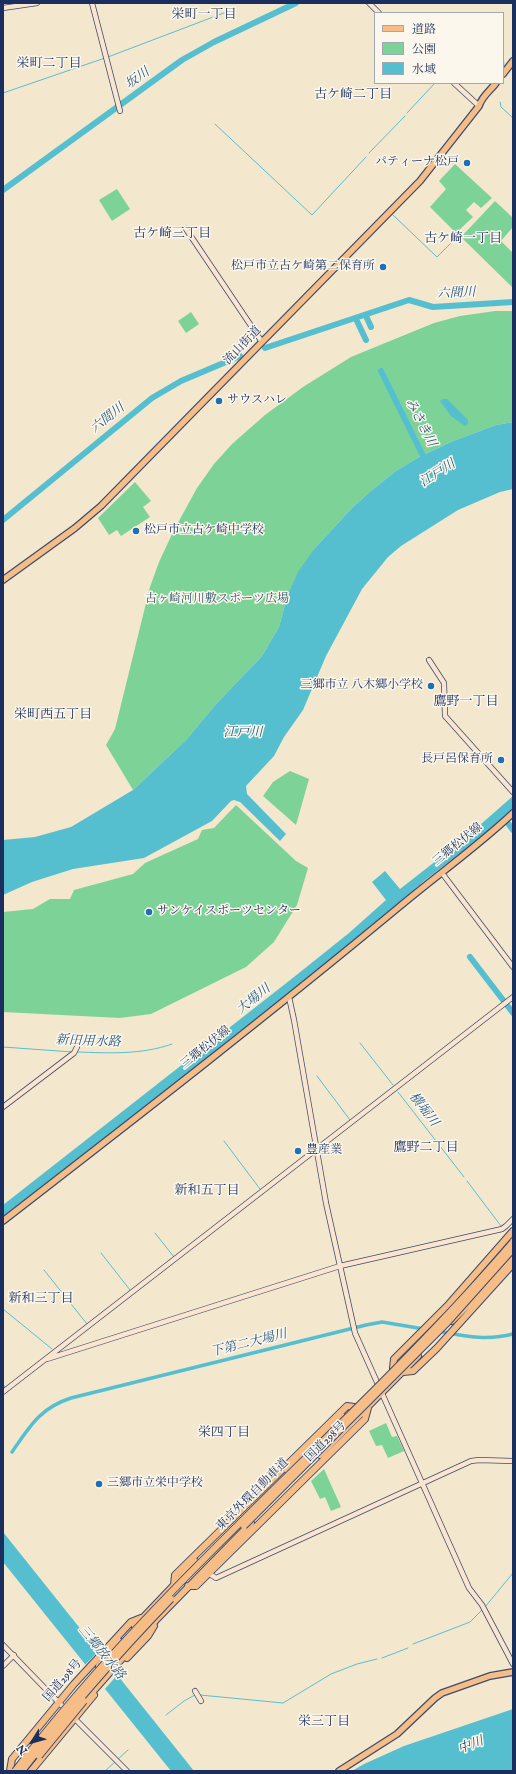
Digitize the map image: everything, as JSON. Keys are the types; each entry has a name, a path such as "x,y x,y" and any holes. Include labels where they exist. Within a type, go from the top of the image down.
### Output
{"highway":[{"path":"393,1368 394,1359 439,1317 513,1231"},
{"name":"国道298号","path":"11,1771 131,1622 144,1616 174,1585 175,1575 347,1406 354,1407 428,1332 439,1317 480,1277 513,1240"},
{"name":"東京外環自動車道","path":"15,1771 75,1698 149,1616 443,1321 513,1240"},
{"name":"東京外環自動車道","path":"26,1771 58,1726 151,1620 212,1557 441,1329 513,1249"},
{"name":"国道298号","path":"26,1771 116,1667 148,1636 156,1620 188,1586 382,1394 487,1286 513,1255"},
{"path":"403,1372 413,1371 447,1338 513,1264"},
{"name":"国道298号","path":"188,1586 196,1586 365,1419 369,1406"},
{"name":"国道298号","path":"11,1771 12,1759 74,1684 105,1654"},
{"name":"国道298号","path":"26,1771 90,1700 116,1667"}],"main road":[{"path":"504,73 513,60"},
{"name":"流山街道","path":"3,580 96,511 420,181 489,95 489,92 495,84"},
{"name":"三郷松伏線","path":"3,1221 289,997 472,850 513,813"},
{"path":"339,1771 394,1736 438,1695 490,1676 513,1672"}],"street":[{"path":"3,8 37,3"},
{"path":"92,3 120,110"},
{"path":"369,3 378,12"},
{"path":"455,84 479,106"},
{"path":"186,229 262,342"},
{"path":"429,660 444,683 445,716 513,792"},
{"path":"442,873 513,967"},
{"path":"289,997 326,1203 352,1325 469,1588 482,1605 513,1664"},
{"path":"3,1392 513,998"},
{"path":"3,1108 74,1053 77,1047"},
{"path":"44,1361 340,1266 502,1229 513,1219"},
{"path":"208,1574 216,1578 476,1460 513,1461"},
{"path":"3,1645 127,1771"},
{"path":"3,1666 14,1655"},
{"path":"195,1692 200,1701"}],"green space":[{"path":"455,164 492,198 481,208 474,202 466,210 473,217 456,233 430,207 446,189 439,181"},
{"path":"117,189 130,209 112,221 99,200"},
{"path":"495,201 513,218 513,227 501,241 513,253 513,288 461,237"},
{"name":"古ヶ崎河川敷スポーツ広場","path":"495,311 513,311 513,422 496,425 453,441 419,457 396,471 352,508 314,549 287,597 279,627 262,656 217,703 186,740 133,790 106,745 115,729 150,587 159,562 174,530 197,488 214,464 232,444 265,415 303,387 351,357 434,323 460,316"},
{"path":"191,312 199,324 186,333 178,321"},
{"path":"135,482 151,501 143,507 150,517 121,536 117,530 109,535 98,518"},
{"path":"290,771 309,779 296,825 263,796 273,782"},
{"name":"サンケイスポーツセンター","path":"236,805 296,861 308,868 297,905 274,942 246,967 151,1014 120,1018 3,1012 3,912 33,909 50,899 70,899 74,890 133,874 145,863 198,839 202,830 214,828"},
{"path":"386,1423 392,1437 397,1436 404,1451 388,1458 382,1445 376,1446 369,1431"},
{"path":"324,1469 341,1507 331,1511 325,1497 320,1499 311,1481"}],"water":[{"path":"447,399 468,420 468,424 465,426 451,416 440,401"},
{"name":"江戸川","path":"513,422 513,489 500,492 458,510 401,546 388,557 362,589 326,656 303,710 284,737 274,756 246,786 247,794 286,834 280,841 240,802 234,800 231,801 212,821 144,858 73,869 32,882 3,895 3,840 35,837 71,827 133,790 186,740 217,703 262,656 279,627 287,597 298,572 314,549 352,508 396,471 419,457 453,441 496,425"},
{"path":"513,796 513,808 482,836 424,881 355,940 108,1136 3,1216 3,1205 294,977 349,933 386,900 372,882 385,871 400,889 464,839"},
{"name":"三郷放水路","path":"3,1532 194,1771 171,1771 3,1562"},
{"name":"中川","path":"513,1709 513,1771 352,1771 404,1746"}],"pier":[{"path":"100,1649 119,1673 104,1690 85,1665"}],"waterway":[{"name":"坂川","path":"3,190 182,60 214,42 296,3"},
{"path":"108,57 229,11"},
{"path":"3,93 105,58"},
{"path":"407,113 434,84"},
{"path":"500,102 501,107 513,118"},
{"path":"369,153 405,116"},
{"path":"215,124 312,215 366,157"},
{"path":"393,215 437,257 455,239"},
{"name":"六間川","path":"265,348 409,300 433,307 513,302"},
{"path":"366,316 371,327"},
{"name":"みさき川","path":"356,319 366,340"},
{"name":"六間川","path":"3,520 152,398 181,381 240,356"},
{"name":"みさき川","path":"381,371 426,462"},
{"path":"507,822 513,830"},
{"path":"470,957 513,1013"},
{"name":"横堀川","path":"360,1043 393,1085"},
{"name":"新田用水路","path":"77,1052 137,1052 160,1048 172,1044"},
{"name":"新田用水路","path":"3,1047 72,1052"},
{"path":"317,1076 350,1120"},
{"name":"横堀川","path":"398,1092 464,1177"},
{"path":"224,1141 260,1189"},
{"name":"横堀川","path":"467,1181 501,1226"},
{"path":"155,1233 174,1257"},
{"path":"101,1253 130,1290"},
{"path":"44,1270 87,1324"},
{"path":"3,1309 52,1349"},
{"name":"下第二大場川","path":"12,1452 30,1426 43,1413 60,1402 71,1398 366,1325 382,1322 424,1329"},
{"name":"下第二大場川","path":"438,1331 466,1336 485,1337 513,1334"},
{"path":"485,1607 513,1573"},
{"path":"413,1644 470,1622 483,1609"},
{"path":"382,1658 408,1648"},
{"path":"200,1695 283,1703 331,1674 357,1664 377,1659"},
{"path":"166,1715 184,1701 195,1695"},
{"path":"117,1760 128,1750"},
{"path":"105,1771 115,1762"}],"place":[{"name":"パティーナ松戸","path":"467,163"},
{"name":"松戸市立古ケ崎第二保育所","path":"383,267"},
{"name":"サウスハレ","path":"219,401"},
{"name":"松戸市立古ケ崎中学校","path":"136,531"},
{"name":"三郷市立 八木郷小学校","path":"431,686"},
{"name":"長戸呂保育所","path":"501,760"},
{"name":"サンケイスポーツセンター","path":"149,912"},
{"name":"豊産業","path":"298,1151"},
{"name":"三郷市立栄中学校","path":"99,1484"}],"district":[{"name":"栄町一丁目","path":"204,15"},
{"name":"栄町二丁目","path":"49,64"},
{"name":"古ケ崎二丁目","path":"353,95"},
{"name":"古ケ崎三丁目","path":"172,234"},
{"name":"古ケ崎一丁目","path":"463,239"},
{"name":"鷹野一丁目","path":"466,702"},
{"name":"栄町西五丁目","path":"53,715"},
{"name":"鷹野二丁目","path":"426,1148"},
{"name":"新和五丁目","path":"207,1191"},
{"name":"新和三丁目","path":"41,1299"},
{"name":"栄四丁目","path":"224,1433"},
{"name":"栄三丁目","path":"324,1722"}],"water label":[{"name":"大場川","path":"254,1000"}]}
